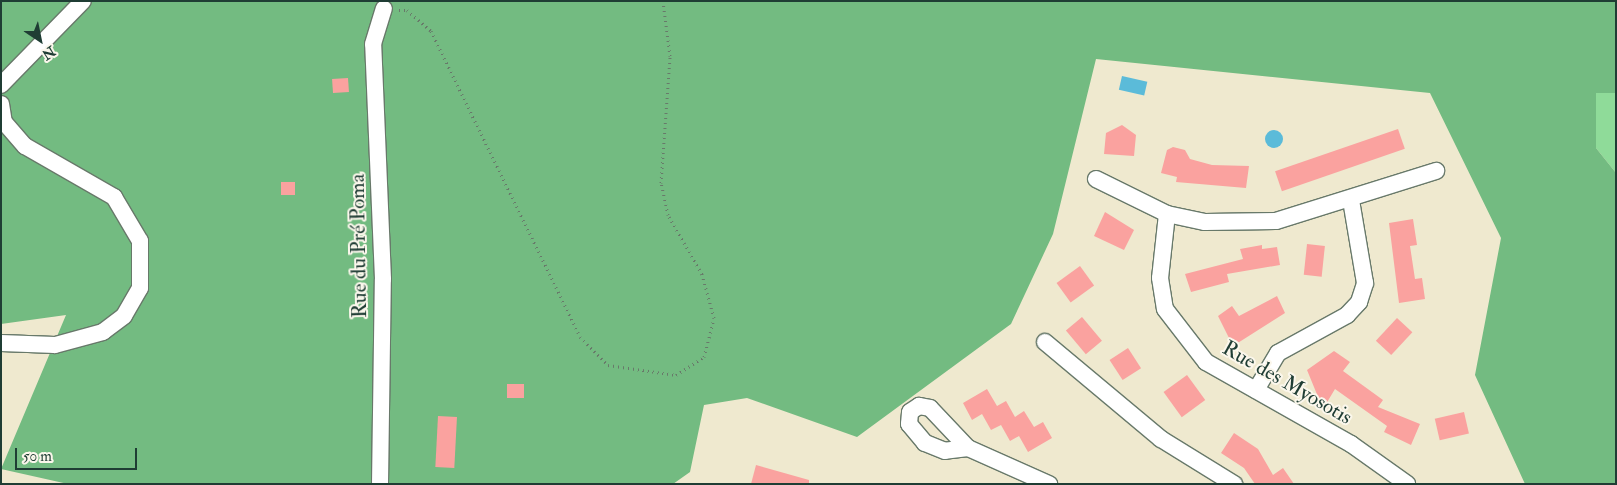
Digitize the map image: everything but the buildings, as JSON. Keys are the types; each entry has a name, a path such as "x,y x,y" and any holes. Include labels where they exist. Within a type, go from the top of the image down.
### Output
{"street":[{"path":"1,85 83,1"},
{"name":"Rue du Pré Poma","path":"380,484 383,279 373,44 384,10"},
{"path":"1,104 4,122 26,146 114,197 140,241 140,288 124,316 103,332 55,345 1,343"},
{"path":"1096,179 1167,214 1205,222 1276,221 1350,200 1436,171"},
{"path":"1256,390 1278,353 1347,315 1359,302 1365,283 1350,200"},
{"name":"Rue des Myosotis","path":"1167,214 1160,278 1165,309 1206,362 1351,444 1407,484"},
{"path":"1044,342 1161,439 1234,484"},
{"path":"968,448 1049,484"}],"path":[{"path":"384,10 408,10 430,31 580,337 608,365 676,375 704,357 714,318 702,274 668,215 661,183 670,56 664,1"}],"green space":[{"path":"1,1 1616,1 1616,93 1596,93 1596,148 1616,173 1616,484 1525,484 1475,375 1501,238 1430,93 1096,59 1053,234 1011,324 857,437 747,398 704,405 690,472 673,484 68,484 1,469 66,315 1,324"},
{"path":"1596,92 1616,93 1616,173 1596,148"}],"water":[{"path":"1122,76 1147,82 1144,95 1119,90"},
{"path":"1274,130 1280,133 1283,139 1280,145 1274,148 1268,145 1265,139 1268,133"}]}
